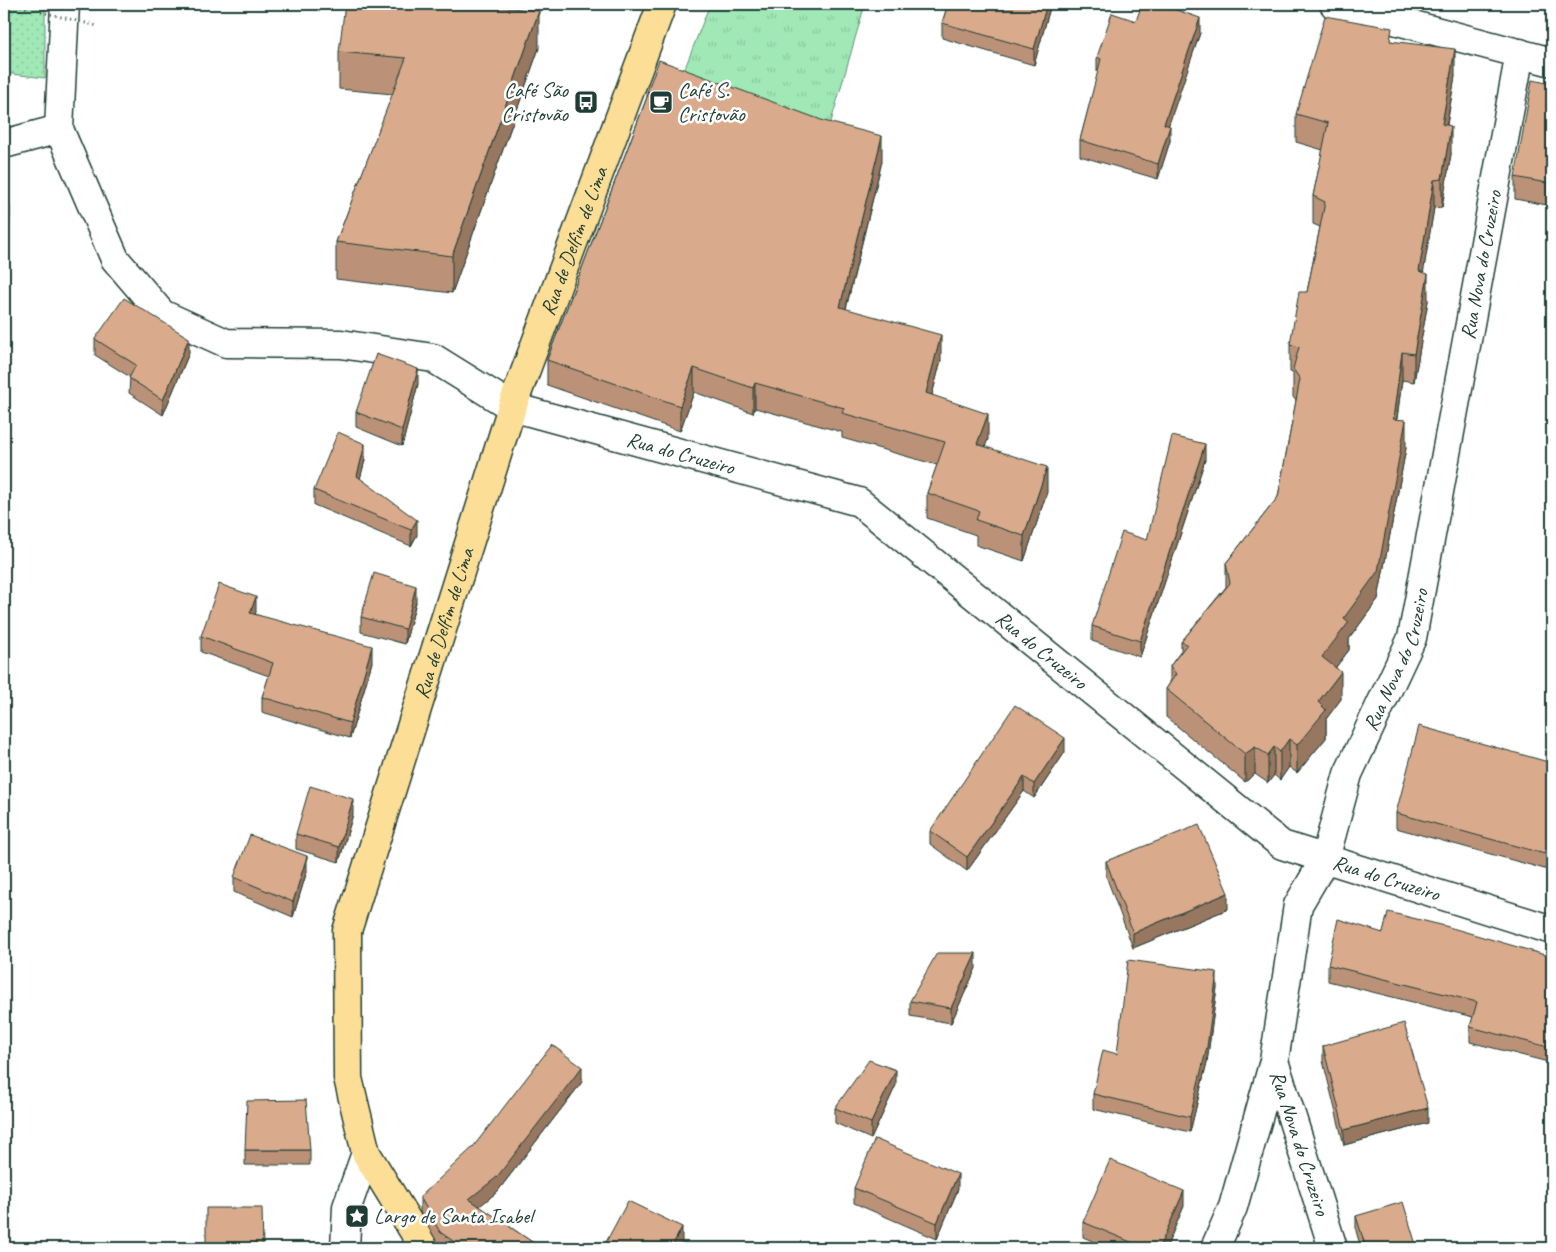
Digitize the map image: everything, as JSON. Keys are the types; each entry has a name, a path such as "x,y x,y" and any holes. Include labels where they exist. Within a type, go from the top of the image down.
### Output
{"main road":[{"name":"Rua de Delfim de Lima","path":"424,1248 366,1153 348,1078 347,931 512,407 662,4"}],"street":[{"path":"1334,4 1552,62"},
{"path":"4,144 60,129 53,8"},
{"name":"Rua Nova do Cruzeiro","path":"1333,1248 1274,1061 1298,905 1325,859 1348,774 1412,638 1520,53"},
{"name":"Rua do Cruzeiro","path":"60,129 115,259 162,314 226,343 341,344 433,358 512,407 859,502 1282,845 1552,930"},
{"path":"1215,1248 1233,1207 1274,1061"},
{"path":"344,1248 347,1207 366,1153"}],"path":[{"path":"53,8 98,26"}],"green space":[{"path":"4,4 45,4 45,78 4,73"},
{"path":"710,4 865,4 824,146 676,91"}],"building":[{"path":"345,4 475,4 539,11 452,256 336,242 406,58 339,52"},
{"path":"948,4 1047,4 1034,49 942,23"},
{"path":"1142,4 1159,4 1200,18 1164,124 1170,126 1158,164 1080,140 1101,59 1097,57 1112,13 1136,21"},
{"path":"1325,16 1392,28 1390,41 1455,49 1442,124 1451,126 1442,179 1434,180 1419,271 1428,274 1414,354 1402,352 1393,419 1406,420 1378,571 1344,618 1349,622 1322,657 1341,672 1318,702 1326,710 1297,745 1289,739 1280,752 1274,747 1268,755 1255,747 1245,754 1166,689 1176,674 1170,666 1187,644 1181,642 1230,583 1226,563 1278,497 1300,379 1293,369 1299,347 1290,344 1299,292 1307,292 1325,202 1313,196 1328,123 1296,114"},
{"path":"659,60 824,121 882,136 840,307 941,335 926,393 988,414 977,444 1047,467 1024,536 976,520 979,511 927,493 945,442 842,413 844,408 755,383 753,388 694,368 680,406 547,360 649,92 647,92"},
{"path":"1532,80 1552,84 1552,184 1515,177"},
{"path":"4,195 10,204 4,209"},
{"path":"124,298 189,338 163,400 129,378 136,365 95,339"},
{"path":"376,354 418,369 402,430 356,412"},
{"path":"338,432 365,444 357,476 417,520 411,530 314,490"},
{"path":"1172,436 1205,444 1140,641 1092,626 1122,532 1147,540"},
{"path":"374,573 416,586 405,629 361,617"},
{"path":"219,584 256,597 250,613 372,646 350,723 262,697 273,663 201,636"},
{"path":"1015,705 1065,738 1034,784 1024,777 967,857 930,831"},
{"path":"1419,726 1552,763 1552,856 1396,813"},
{"path":"310,786 353,799 339,847 296,834"},
{"path":"1199,825 1228,893 1133,933 1106,861"},
{"path":"250,835 307,856 293,902 234,877"},
{"path":"1388,912 1445,926 1552,957 1552,1048 1470,1027 1477,1002 1328,965 1338,919 1383,933"},
{"path":"937,953 976,953 951,1008 910,1001"},
{"path":"1128,960 1217,972 1207,1047 1190,1117 1093,1094 1103,1050 1117,1054"},
{"path":"1404,1023 1428,1108 1344,1130 1323,1046"},
{"path":"552,1045 582,1067 497,1177 469,1199 541,1248 463,1248 440,1232 420,1197 473,1147"},
{"path":"869,1060 896,1070 871,1123 835,1108"},
{"path":"306,1100 310,1150 245,1150 247,1101"},
{"path":"875,1139 958,1174 937,1223 854,1188"},
{"path":"1110,1160 1184,1191 1159,1248 1145,1248 1083,1222"},
{"path":"628,1201 682,1227 671,1248 612,1248 605,1244"},
{"path":"1403,1202 1417,1248 1366,1248 1356,1216"},
{"path":"206,1208 262,1208 263,1248 206,1248"}],"place":[{"name":"Café São Cristovão","path":"586,102"},
{"name":"Café S. Cristovão","path":"661,102"},
{"name":"Largo de Santa Isabel","path":"357,1216"}]}
